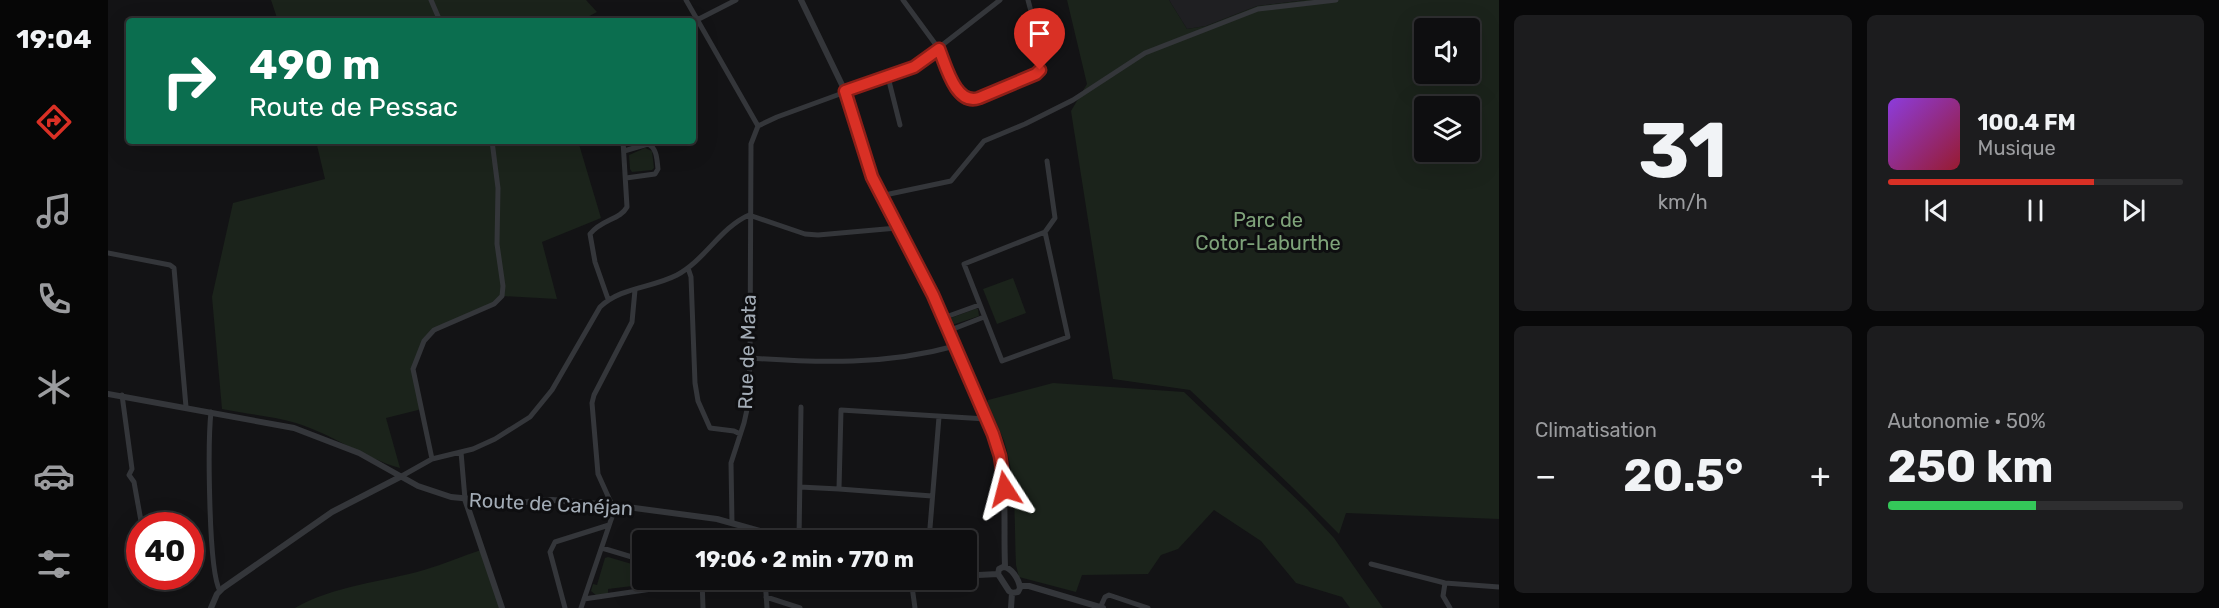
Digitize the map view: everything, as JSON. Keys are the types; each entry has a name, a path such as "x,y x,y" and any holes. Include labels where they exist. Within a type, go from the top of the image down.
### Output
{"street":[{"path":"431,0 439,18"},
{"path":"686,0 694,18"},
{"path":"696,20 736,0"},
{"path":"801,0 845,91 868,166 880,196 925,279 1000,456 1005,489 1005,566"},
{"path":"903,0 939,49 959,94 969,100 1036,74 1041,69 1044,60 1028,0"},
{"path":"696,23 758,126 784,114 914,67 1000,0"},
{"path":"880,196 951,181 984,141 1073,100 1145,53 1258,9 1336,0"},
{"path":"888,77 900,125"},
{"name":"Rue de Mata","path":"732,523 731,463 748,405 751,144 758,126"},
{"path":"432,459 414,369 424,341 434,330 494,304 502,296 503,286 497,244 498,188 492,144"},
{"path":"608,299 595,262 590,234 597,225 625,211 627,207 624,144"},
{"path":"624,151 651,145 654,148 658,169 655,174 626,178"},
{"path":"1045,232 1068,337 1002,361 964,264 1045,232 1055,218 1047,161"},
{"path":"211,608 220,591 332,512 432,459 473,449 526,421 536,412 552,390 594,315 608,299 620,293 659,283 688,268 737,220 749,214 806,234 818,235 897,228"},
{"path":"108,253 170,264 174,268 186,407"},
{"path":"688,268 691,277 694,379 698,401 710,429 734,430 740,434"},
{"path":"581,608 613,514 612,505 598,474 592,403 632,322 635,290"},
{"path":"943,318 979,305"},
{"path":"948,331 984,317"},
{"path":"750,358 799,362 855,362 897,359 955,346"},
{"name":"Route de Canéjan","path":"108,394 294,428 359,453 400,477 425,488 465,499 513,503 552,500 612,505 732,523 757,530"},
{"path":"122,395 132,470 129,475 134,482 139,512"},
{"path":"799,530 801,407"},
{"path":"839,489 841,410 986,419"},
{"path":"211,412 211,529 215,574 220,591"},
{"path":"930,530 939,417"},
{"path":"461,452 465,499 502,608"},
{"path":"800,487 932,496"},
{"path":"565,608 550,552 551,547 555,542 609,525"},
{"path":"602,548 632,557"},
{"path":"1371,564 1445,583 1499,587"},
{"path":"998,574 999,569 1005,566"},
{"path":"1005,566 1010,569 1020,586"},
{"path":"977,575 998,574"},
{"path":"998,574 1012,593"},
{"path":"1445,583 1443,596 1450,608"},
{"path":"1012,593 1019,591 1020,586"},
{"path":"1020,586 1029,586 1101,608 1109,595 1148,608"},
{"path":"584,599 645,590"},
{"path":"702,590 703,608"},
{"path":"766,590 767,608"},
{"path":"912,590 915,608"},
{"path":"1011,608 1012,593"},
{"path":"766,597 800,608"}],"shaded area":[{"path":"1169,0 1306,0 1257,6 1206,26 1187,29"}],"green space":[{"path":"271,0 586,0 597,12 586,18 277,18"},
{"name":"Parc de Cotor-Laburthe","path":"1067,0 1169,0 1187,29 1206,26 1257,6 1306,0 1499,0 1499,519 1346,513 1339,534 1190,390 1113,379 1071,111 1087,84"},
{"path":"317,144 579,144 601,218 542,242 557,299 502,296 498,302 429,335 413,369 422,409 386,418 400,468 296,423 222,409 212,297 233,203 325,179"},
{"path":"645,148 652,151 654,168 632,172 629,155"},
{"path":"1013,278 1026,313 997,324 983,289"},
{"path":"978,309 979,316 952,325 951,318"},
{"path":"1053,383 1184,392 1307,509 1334,538 1383,608 1350,608 1342,597 1296,583 1261,541 1214,510 1178,549 1161,555 1148,574 1082,575 1076,592 1019,577 1016,565 1011,471 1004,441 987,403 988,400"},
{"path":"481,550 502,608 295,608 325,594 424,570"},
{"path":"605,558 632,564 632,586 608,589 608,594 597,596 591,591 593,584 597,585"}],"route":[{"path":"1005,489 1000,456 993,434 933,295 872,177 845,91 914,67 939,49 959,94 969,100 974,100 1036,74 1040,70"}]}
